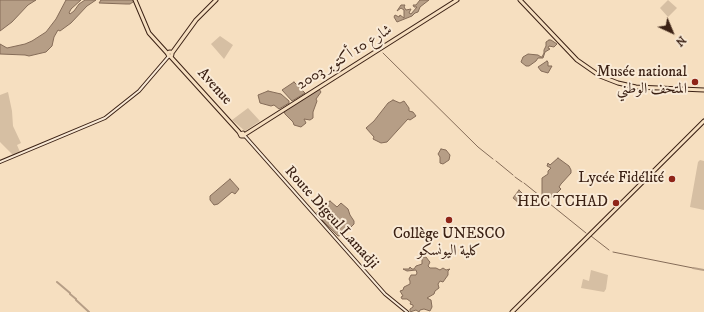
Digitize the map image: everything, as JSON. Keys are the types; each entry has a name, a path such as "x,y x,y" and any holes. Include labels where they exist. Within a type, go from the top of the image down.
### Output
{"main road":[{"path":"135,0 152,37 165,51 170,54 243,134"},
{"path":"0,162 103,118 142,87 196,20 216,0"},
{"name":"شارع 10 أكتوبر 2003","path":"243,134 456,0"},
{"name":"شارع 10 أكتوبر 2003","path":"243,134 456,0"},
{"path":"521,0 577,60 600,76 618,83 636,87 704,90"},
{"path":"376,51 382,51 383,47"},
{"path":"513,312 704,122"},
{"path":"513,312 582,246 704,122"},
{"name":"Route Digeul Lamadji","path":"243,134 387,297 406,312"},
{"path":"589,232 593,231"}],"shaded area":[{"path":"0,0 36,0 28,5 12,22 0,31"},
{"path":"66,0 81,0 71,9 70,14 85,0 96,0 87,6 71,23 60,31 58,30 54,37 52,46 46,52 29,56 0,54 0,44 7,48 25,44 46,32 56,19"},
{"path":"101,0 136,0 130,4 126,4 99,3"},
{"path":"420,0 429,0 420,7 418,12 397,22 394,17 395,15 399,17 400,15 404,18 404,10 401,8 397,11 401,5 405,5 404,7 406,10 411,9 409,13 411,14 417,7 414,7 413,5 416,5"},
{"path":"668,0 677,8 668,17 660,8"},
{"path":"220,36 233,45 224,59 211,44"},
{"path":"549,40 557,44 554,47 549,46 548,48 550,49 545,52 543,58 538,58 529,66 526,66 521,62 523,57 528,54 542,57 546,42"},
{"path":"547,61 548,66 552,66 548,73 541,71 538,67"},
{"path":"294,82 305,93 292,101 282,90"},
{"path":"319,89 321,92 316,99 317,101 313,112 313,118 310,120 304,119 306,123 301,127 294,125 284,111"},
{"path":"268,91 281,94 289,101 289,103 279,109 274,105 271,106 260,103 258,95"},
{"path":"8,92 13,126 21,143 17,145 20,152 13,155 0,142 0,95"},
{"path":"393,100 400,103 404,101 409,108 409,111 413,112 416,116 410,120 408,119 387,142 381,143 373,139 374,137 366,128 374,121 388,103"},
{"path":"248,108 260,121 245,131 232,120"},
{"path":"441,149 446,150 450,155 449,160 443,164 440,163 440,157 438,154"},
{"path":"558,158 569,166 571,173 559,187 561,189 548,200 542,195 542,178 548,174 548,171 551,168 547,166 548,163 550,165"},
{"path":"700,160 704,161 704,210 690,207 698,162"},
{"path":"230,179 239,189 235,194 232,192 218,204 214,205 210,200 210,196"},
{"path":"519,190 526,197 520,204 513,198"},
{"path":"330,201 337,207 341,203 348,209 354,221 354,224 343,235 338,236 317,215 317,212"},
{"path":"423,257 426,257 430,262 428,266 430,268 440,270 443,268 446,270 450,269 443,282 440,281 438,284 439,288 434,294 427,298 431,300 432,307 430,311 424,309 420,310 419,312 416,310 410,312 413,305 410,304 411,302 407,299 402,299 401,297 403,296 400,291 410,284 409,279 411,275 416,275 417,273 416,270 407,271 403,269 409,269 410,267 414,269 416,266 422,264"},
{"path":"591,270 608,275 606,289 604,292 581,288 583,279 589,281"}],"waterway":[{"path":"383,53 478,147 493,159"},
{"path":"496,161 513,175"},
{"path":"515,177 522,182"},
{"path":"524,183 586,233"},
{"path":"591,236 609,250"},
{"path":"613,252 693,268"},
{"path":"693,268 704,270"},
{"path":"57,282 70,293"},
{"path":"70,294 76,299"},
{"path":"76,300 89,312"}],"place":[{"name":"Musée national المتحف الوطني","path":"695,82"},
{"name":"Lycée Fidélité","path":"672,179"},
{"name":"HEC TCHAD","path":"616,203"},
{"name":"Collège UNESCO كلية اليونسكو","path":"449,220"}]}
